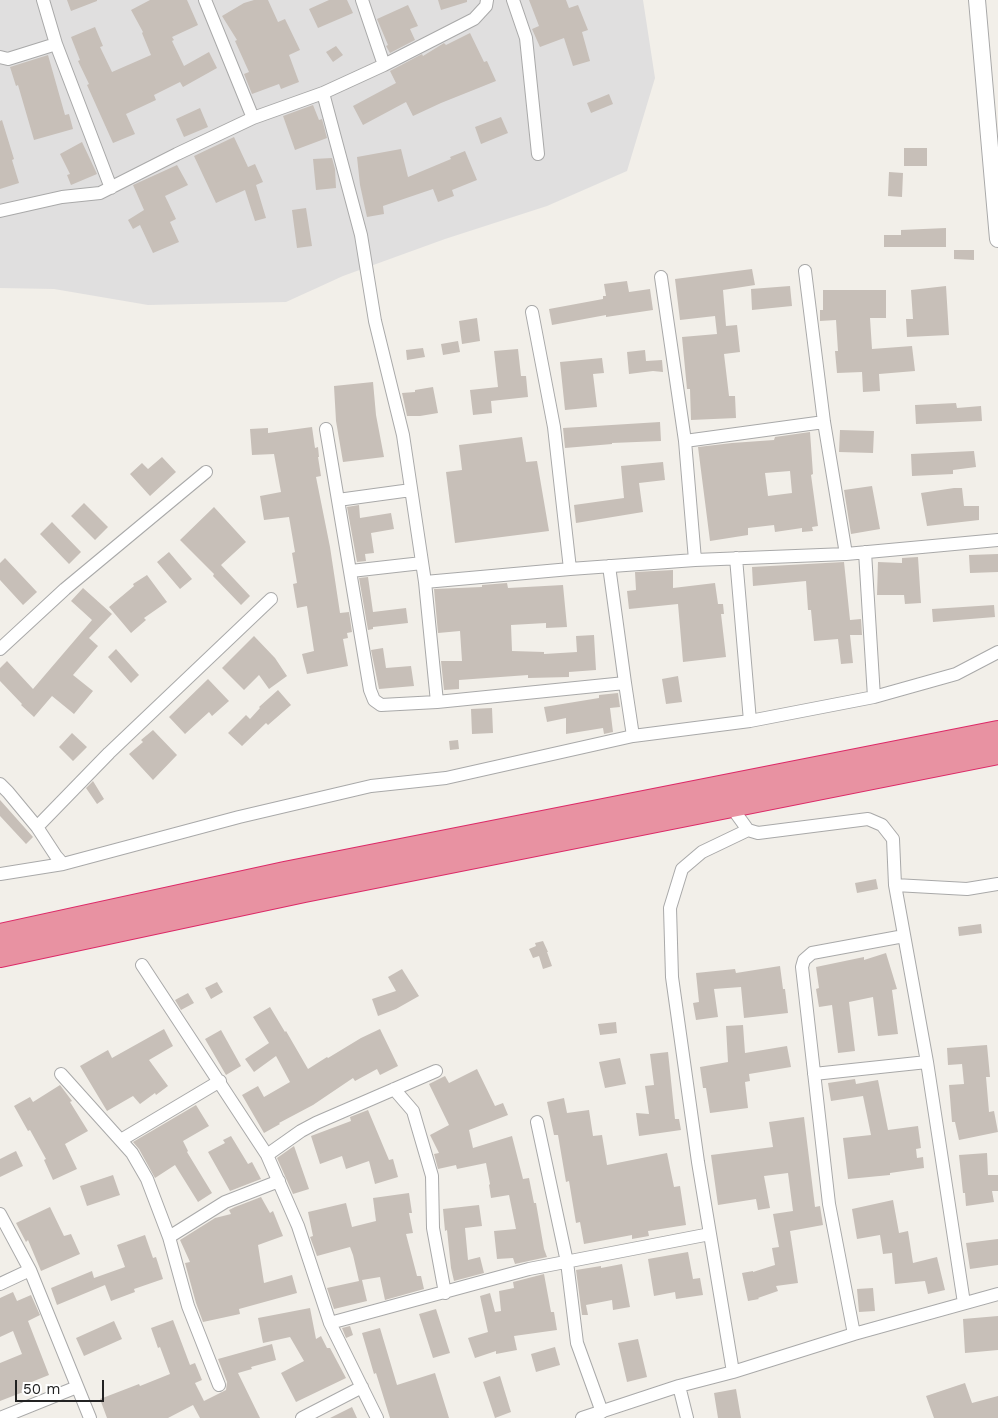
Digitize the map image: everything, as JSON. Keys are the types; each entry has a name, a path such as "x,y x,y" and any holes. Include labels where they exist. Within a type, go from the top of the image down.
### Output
{"highway":[{"path":"0,936 285,874 998,733"},
{"path":"0,955 304,890 998,752"}],"street":[{"path":"43,0 56,44 111,188"},
{"path":"205,0 252,118"},
{"path":"362,0 384,65"},
{"path":"0,211 62,197 100,193 252,118 323,93 384,65 474,19 486,6 487,0"},
{"path":"513,0 526,38 538,154"},
{"path":"977,0 998,239"},
{"path":"0,57 8,59 56,44"},
{"path":"323,93 362,235 375,321 403,435 425,582 437,702"},
{"path":"805,272 824,422 846,554"},
{"path":"661,277 685,441 696,560"},
{"path":"532,312 554,427 570,569"},
{"path":"685,441 824,422"},
{"path":"326,429 370,690 374,700 381,706 625,683"},
{"path":"0,649 65,589 206,472"},
{"path":"338,500 411,490"},
{"path":"425,582 696,560 846,554 998,540"},
{"path":"865,552 874,697"},
{"path":"736,558 750,721"},
{"path":"351,571 422,564"},
{"path":"609,566 633,736"},
{"path":"37,827 109,753 271,599"},
{"path":"0,874 63,864 239,817 371,786 446,778 633,736 750,721 874,697 956,674 998,652"},
{"path":"0,784 37,827 63,864"},
{"path":"730,805 748,830 758,833 868,819 882,825 893,839 895,885 927,1062 964,1303"},
{"path":"734,1372 698,1162 672,978 670,908 682,869 702,852 748,830"},
{"path":"895,885 967,889 998,884"},
{"path":"854,1334 830,1204 802,967 804,960 812,953 904,936"},
{"path":"142,965 267,1154 298,1226 330,1323 377,1418"},
{"path":"814,1074 927,1062"},
{"path":"267,1154 316,1123 436,1071"},
{"path":"61,1074 132,1153 147,1178 169,1237 188,1306 220,1385"},
{"path":"121,1140 220,1081"},
{"path":"394,1089 413,1111 432,1176 433,1228 445,1293"},
{"path":"537,1122 567,1262 577,1343 602,1412"},
{"path":"169,1237 225,1202 279,1181"},
{"path":"0,1214 30,1270 90,1418"},
{"path":"330,1323 529,1270 710,1234"},
{"path":"0,1284 30,1270"},
{"path":"582,1418 679,1386 734,1372 854,1334 998,1294"},
{"path":"679,1386 687,1418"},
{"path":"0,1418 77,1387"},
{"path":"302,1418 362,1388"}],"shaded area":[{"path":"0,0 643,0 655,78 627,171 547,206 445,239 343,276 286,302 148,305 54,289 0,288"}],"building":[{"path":"67,0 97,0 97,1 71,11"},
{"path":"150,0 187,0 198,25 172,37 174,40 172,41 184,66 209,52 217,68 183,87 180,82 154,95 156,100 126,114 135,134 113,143 87,85 89,84 78,61 80,60 71,37 95,27 103,46 100,47 112,72 151,55 143,32 131,10"},
{"path":"254,0 268,0 278,22 285,19 300,50 289,55 299,82 281,89 279,84 252,94 244,74 249,72 235,41 237,40 222,16 244,3"},
{"path":"329,0 347,0 353,13 318,28 309,9"},
{"path":"438,0 467,0 467,2 441,10"},
{"path":"529,0 566,0 569,8 578,5 588,30 582,32 590,61 573,66 564,38 540,47 532,29 539,26"},
{"path":"408,5 418,26 410,29 415,40 390,53 377,19"},
{"path":"470,33 484,62 487,61 496,81 413,116 406,102 363,125 353,106 396,83 390,71 422,54 423,56 444,43 446,45"},
{"path":"336,46 343,55 333,62 326,52"},
{"path":"48,55 65,115 69,114 73,129 34,140 18,85 16,86 10,67"},
{"path":"609,94 613,104 591,113 587,103"},
{"path":"313,105 319,120 322,119 327,138 295,150 283,116"},
{"path":"200,108 208,127 184,137 176,119"},
{"path":"501,117 508,133 481,144 475,127"},
{"path":"2,120 19,183 0,189 0,121"},
{"path":"234,137 248,167 255,164 263,182 256,185 266,218 255,221 245,190 216,203 194,156"},
{"path":"82,142 97,174 71,185 67,175 70,174 60,154"},
{"path":"904,148 927,148 927,166 904,166"},
{"path":"401,149 408,177 465,151 477,180 452,190 454,196 438,202 433,189 383,206 384,214 367,217 360,185 357,157"},
{"path":"332,158 335,169 336,188 316,190 313,159"},
{"path":"177,165 188,185 165,196 176,219 170,222 179,242 153,253 140,225 133,229 128,220 144,210 133,185"},
{"path":"889,172 903,173 902,197 888,196"},
{"path":"306,208 312,246 297,248 292,210"},
{"path":"946,228 946,247 884,247 884,235 901,235 901,230"},
{"path":"954,250 974,250 974,260 954,259"},
{"path":"752,269 755,285 723,290 726,326 737,325 740,352 724,354 729,396 735,396 736,418 691,420 690,389 687,389 682,337 717,334 715,316 680,320 675,279"},
{"path":"627,281 629,292 650,289 653,310 606,317 606,315 552,325 549,309 603,299 603,296 606,296 604,284"},
{"path":"790,286 792,306 752,310 751,289"},
{"path":"946,286 949,335 907,337 906,319 913,319 911,290"},
{"path":"823,290 886,290 886,318 870,318 872,349 912,346 915,371 879,374 880,391 863,392 862,372 837,373 835,351 838,351 836,320 820,321 820,310 823,310"},
{"path":"477,318 480,341 462,344 459,321"},
{"path":"458,341 460,352 443,355 441,344"},
{"path":"423,348 425,357 407,360 406,350"},
{"path":"518,349 521,376 526,376 528,397 491,401 492,413 473,415 470,390 498,387 494,351"},
{"path":"645,350 646,361 662,360 663,372 653,371 629,374 627,352"},
{"path":"602,358 604,373 593,374 597,407 565,410 560,362"},
{"path":"373,382 376,415 384,457 343,462 336,421 334,386"},
{"path":"433,387 438,413 407,416 402,393"},
{"path":"956,403 957,408 981,406 982,421 916,424 915,405"},
{"path":"660,422 661,441 612,443 565,448 563,428"},
{"path":"312,427 315,448 318,447 321,476 316,477 330,547 340,613 349,612 352,632 347,633 348,638 343,639 348,666 307,674 302,654 314,651 307,606 297,608 293,584 297,583 292,553 295,552 289,517 264,520 260,496 281,492 274,454 252,455 250,429 268,428 268,433"},
{"path":"840,430 874,431 873,453 839,452"},
{"path":"810,432 813,474 811,475 818,526 812,527 813,531 802,532 802,528 775,532 774,525 748,528 748,535 710,541 698,447 774,440 775,437","holes":["790,471 792,493 768,496 765,473"]},
{"path":"522,437 526,462 537,461 549,531 455,543 446,472 462,470 459,445"},
{"path":"974,451 976,467 953,470 953,474 912,476 911,454"},
{"path":"162,457 176,472 150,496 130,474 142,463 148,469"},
{"path":"663,462 665,480 639,483 643,512 576,523 574,505 624,498 621,466"},
{"path":"872,486 880,529 851,534 844,490"},
{"path":"962,488 964,506 979,506 979,520 927,526 921,493"},
{"path":"84,503 108,527 95,540 71,516"},
{"path":"359,505 360,518 391,513 394,529 371,533 374,553 365,554 366,561 357,562 347,507"},
{"path":"214,507 246,542 221,565 250,596 241,605 213,576 214,574 180,540"},
{"path":"52,522 81,552 69,564 40,534"},
{"path":"169,552 192,579 180,589 157,562"},
{"path":"998,554 998,572 970,573 969,555"},
{"path":"918,557 921,603 905,604 904,595 877,595 878,562 902,563 902,558"},
{"path":"5,558 37,592 23,605 0,580 0,563"},
{"path":"844,562 850,620 861,619 862,635 850,635 853,663 841,664 838,639 814,641 811,610 808,610 806,581 753,586 752,567"},
{"path":"673,570 673,588 715,583 718,604 723,604 724,614 721,614 726,657 683,662 678,604 629,609 627,591 636,590 635,572"},
{"path":"147,575 167,602 144,618 146,620 131,633 109,607 134,586 133,584"},
{"path":"368,577 373,612 406,608 408,623 373,627 373,629 368,630 359,578"},
{"path":"507,583 508,588 563,585 567,627 546,628 546,623 511,625 512,651 544,652 544,654 577,652 576,636 594,635 596,670 569,672 569,677 528,678 528,675 459,680 459,689 444,690 441,661 462,661 460,631 438,633 434,589 482,587 482,585"},
{"path":"83,588 112,614 89,638 98,646 73,675 93,691 74,714 52,696 34,717 0,681 0,668 7,661 33,689 92,620 71,601"},
{"path":"994,605 995,617 933,622 932,609"},
{"path":"254,636 275,658 287,676 269,689 259,675 244,690 222,668"},
{"path":"383,648 386,668 411,666 414,686 379,689 371,650"},
{"path":"116,649 139,675 131,683 108,657"},
{"path":"678,676 682,702 666,704 662,679"},
{"path":"208,679 229,701 212,716 209,712 185,734 169,717"},
{"path":"278,690 291,705 268,725 266,723 242,746 228,733 246,715 250,719 259,707"},
{"path":"618,693 620,707 610,708 613,732 604,734 603,728 566,734 566,718 547,722 544,707 599,698 599,695"},
{"path":"492,708 493,733 472,734 471,709"},
{"path":"153,730 177,755 153,780 129,754"},
{"path":"72,733 87,747 73,761 59,747"},
{"path":"458,740 459,749 450,750 449,741"},
{"path":"93,781 104,799 97,804 86,788"},
{"path":"0,800 33,837 26,844 0,816"},
{"path":"876,879 878,889 857,893 855,883"},
{"path":"981,924 982,933 959,936 958,927"},
{"path":"543,941 552,966 543,969 539,956 533,958 529,949 536,946 535,943"},
{"path":"886,953 897,989 892,990 898,1034 878,1036 873,997 849,1002 855,1051 838,1053 832,1005 819,1007 816,989 819,988 816,967 864,957 864,960"},
{"path":"780,966 788,1013 744,1018 741,987 714,989 718,1017 696,1020 693,1003 699,1002 696,973 735,969 736,973"},
{"path":"402,969 419,996 396,1009 378,1016 372,999 396,991 388,977"},
{"path":"217,982 223,992 211,999 205,988"},
{"path":"188,993 194,1003 181,1010 175,1000"},
{"path":"270,1007 308,1069 380,1029 398,1066 380,1075 377,1069 355,1081 353,1078 313,1105 264,1133 242,1095 258,1086 264,1097 290,1082 276,1056 254,1072 245,1059 269,1043 253,1017"},
{"path":"616,1022 617,1033 600,1035 598,1024"},
{"path":"743,1025 745,1053 787,1046 791,1067 749,1074 750,1081 745,1082 748,1108 710,1113 706,1088 703,1088 700,1067 728,1062 726,1026"},
{"path":"164,1029 173,1046 149,1060 168,1086 140,1104 133,1096 107,1111 80,1066 108,1050 112,1058"},
{"path":"221,1030 241,1066 226,1075 205,1039"},
{"path":"987,1045 990,1077 986,1077 989,1112 994,1111 998,1132 959,1140 955,1122 952,1122 949,1085 964,1084 962,1064 948,1065 947,1048"},
{"path":"668,1052 675,1119 679,1119 681,1130 639,1136 636,1113 649,1114 645,1086 654,1085 650,1054"},
{"path":"620,1058 626,1084 605,1088 599,1062"},
{"path":"477,1069 495,1106 503,1103 508,1115 469,1130 473,1148 512,1136 523,1179 529,1178 547,1257 515,1264 513,1258 497,1259 494,1231 516,1229 509,1195 491,1198 486,1163 457,1169 456,1165 438,1169 434,1154 439,1153 430,1135 449,1125 429,1084 445,1076 449,1083"},
{"path":"855,1079 856,1084 878,1080 888,1130 918,1126 921,1148 916,1149 917,1158 923,1157 924,1168 890,1173 890,1175 848,1179 843,1138 871,1135 863,1096 831,1101 828,1083"},
{"path":"60,1085 72,1101 70,1102 88,1131 65,1144 77,1169 53,1180 44,1160 46,1159 14,1106 30,1097 33,1102"},
{"path":"564,1098 567,1113 589,1110 593,1136 602,1135 607,1165 667,1153 674,1187 680,1186 686,1225 648,1231 649,1236 632,1239 632,1235 584,1244 580,1222 576,1223 569,1181 566,1182 558,1135 554,1135 547,1102"},
{"path":"196,1105 209,1126 183,1141 187,1152 212,1193 198,1202 175,1165 155,1178 133,1142"},
{"path":"368,1110 389,1160 393,1159 398,1177 375,1184 369,1161 346,1169 342,1156 320,1164 311,1136 351,1121 350,1117"},
{"path":"804,1117 815,1207 820,1206 823,1225 790,1231 798,1283 776,1286 778,1291 759,1299 748,1301 742,1273 753,1272 775,1265 772,1248 779,1247 773,1214 793,1211 788,1173 764,1176 770,1208 758,1210 756,1199 718,1205 711,1155 773,1147 769,1122"},
{"path":"231,1136 248,1164 252,1162 261,1179 230,1191 208,1152 225,1143 223,1140"},
{"path":"294,1146 309,1189 293,1194 277,1158"},
{"path":"16,1151 23,1166 0,1177 0,1159"},
{"path":"987,1153 988,1175 998,1175 998,1191 992,1191 994,1202 966,1206 959,1155"},
{"path":"113,1175 120,1195 87,1206 80,1186"},
{"path":"409,1193 412,1213 409,1213 413,1233 406,1234 417,1276 421,1276 424,1289 385,1300 380,1277 362,1280 367,1301 334,1309 327,1288 359,1281 353,1255 350,1247 317,1256 310,1237 313,1236 308,1212 346,1203 352,1227 376,1221 373,1198"},
{"path":"261,1197 270,1213 273,1211 283,1236 258,1245 264,1283 292,1275 297,1293 239,1309 240,1314 203,1322 185,1263 190,1262 180,1240 215,1218 231,1214 229,1210"},
{"path":"893,1200 899,1233 908,1231 913,1263 937,1257 945,1290 928,1294 925,1281 895,1284 892,1253 883,1254 880,1235 857,1239 852,1209"},
{"path":"479,1205 482,1226 465,1228 468,1260 480,1257 484,1273 454,1281 443,1209"},
{"path":"50,1207 64,1236 71,1234 80,1254 41,1271 28,1240 26,1242 16,1223"},
{"path":"145,1235 153,1258 156,1257 163,1279 134,1289 135,1292 111,1301 105,1285 57,1305 51,1288 92,1271 94,1278 125,1267 117,1245"},
{"path":"998,1239 998,1265 970,1269 966,1243"},
{"path":"688,1252 693,1279 700,1278 703,1295 676,1299 675,1292 654,1296 648,1259"},
{"path":"622,1264 630,1307 613,1310 612,1300 586,1305 588,1315 582,1315 576,1270"},
{"path":"544,1274 551,1312 554,1312 557,1330 514,1336 517,1350 496,1354 496,1351 475,1358 468,1338 488,1332 480,1296 490,1293 495,1312 501,1311 499,1291 514,1288 513,1282"},
{"path":"873,1288 875,1311 859,1312 857,1289"},
{"path":"13,1292 17,1301 31,1295 40,1315 28,1321 49,1375 29,1383 31,1389 0,1401 0,1363 22,1354 13,1331 0,1337 0,1298"},
{"path":"310,1308 316,1339 321,1336 327,1348 330,1348 346,1378 296,1402 281,1373 304,1361 290,1337 263,1343 258,1318"},
{"path":"436,1309 450,1353 433,1358 419,1314"},
{"path":"998,1316 998,1350 965,1353 963,1319"},
{"path":"173,1320 190,1365 195,1363 202,1380 195,1383 204,1401 226,1390 227,1382 218,1359 272,1344 276,1360 238,1373 260,1418 200,1418 193,1405 168,1418 107,1418 100,1399 170,1374 151,1328"},
{"path":"114,1321 122,1339 84,1356 76,1338"},
{"path":"350,1326 353,1335 346,1338 342,1328"},
{"path":"380,1328 397,1385 435,1373 449,1418 390,1418 362,1333"},
{"path":"638,1339 647,1377 627,1382 618,1343"},
{"path":"555,1347 560,1365 536,1372 531,1354"},
{"path":"500,1376 511,1412 495,1418 483,1382"},
{"path":"965,1383 972,1403 998,1396 998,1418 934,1418 926,1396"},
{"path":"736,1389 741,1418 718,1418 714,1393"},
{"path":"352,1407 357,1418 330,1418"}]}
